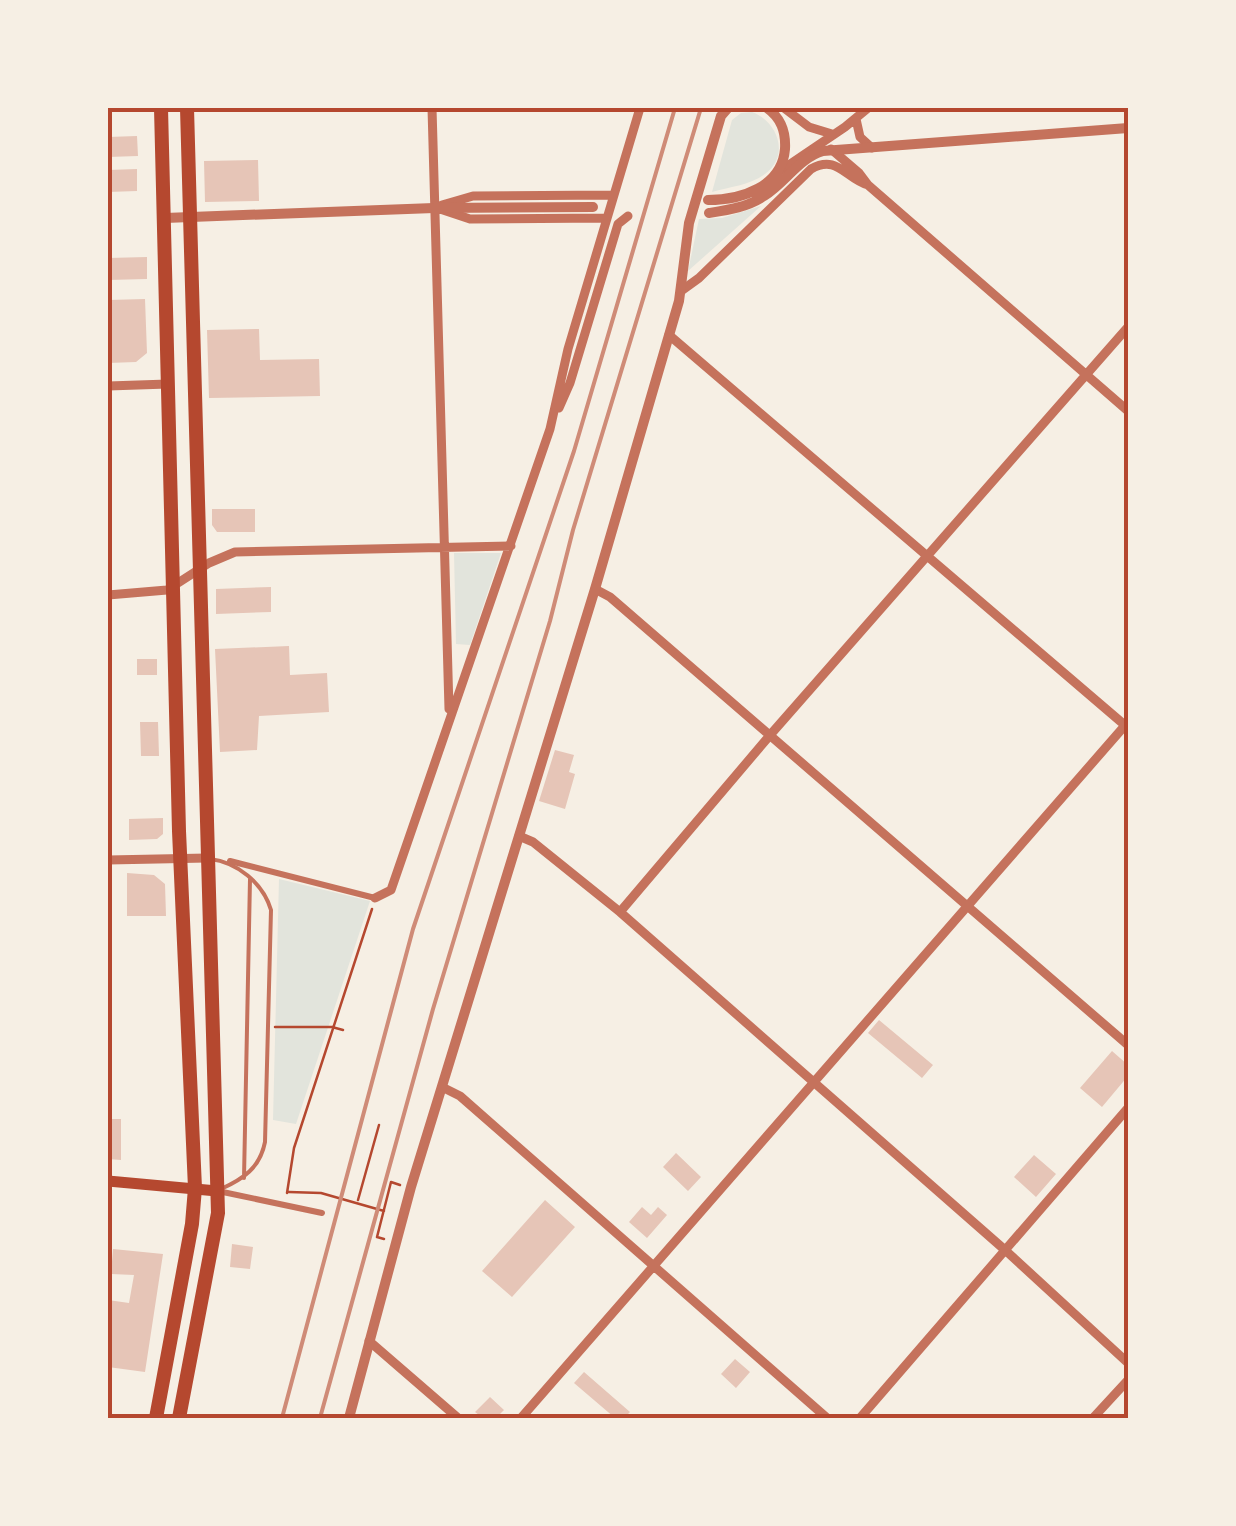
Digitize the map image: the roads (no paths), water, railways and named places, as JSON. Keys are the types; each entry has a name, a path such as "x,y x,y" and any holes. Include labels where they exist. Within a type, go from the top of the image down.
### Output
{"main road":[{"path":"156,1418 192,1224 195,1188 180,858 161,108"},
{"path":"179,1418 218,1213 188,108"},
{"path":"108,1181 217,1191"}],"street":[{"path":"432,108 450,717"},
{"path":"550,428 568,349 640,108"},
{"path":"767,108 784,130 784,155 776,174"},
{"path":"784,108 816,131 835,134"},
{"path":"868,108 768,182 747,194 708,206 743,206 764,196 816,152 831,149 1128,128"},
{"path":"349,1418 442,1087 596,589 669,335 681,291 689,223 724,110"},
{"path":"856,119 860,136 872,148"},
{"path":"831,149 868,186 1128,411"},
{"path":"681,291 811,169 825,162 837,164 868,186"},
{"path":"434,208 473,196 612,196"},
{"path":"164,218 434,208 592,207"},
{"path":"434,208 470,219 605,218"},
{"path":"230,862 375,898 391,890 550,428 570,383 618,224 628,216"},
{"path":"620,912 1128,327"},
{"path":"521,1418 1127,725 669,335"},
{"path":"108,386 168,384"},
{"path":"108,595 167,590 198,569 235,552 510,546"},
{"path":"596,589 771,734 1128,1045"},
{"path":"519,836 533,842 620,912 1005,1250 1128,1364"},
{"path":"108,860 207,858"},
{"path":"442,1087 460,1096 826,1418"},
{"path":"860,1418 1128,1108"},
{"path":"217,1191 322,1213"},
{"path":"368,1340 455,1417"},
{"path":"1092,1418 1128,1380"}],"lane":[{"path":"207,858 230,862 267,898 270,910 263,1154 244,1178 217,1191"},
{"path":"244,1178 250,879"}],"railway":[{"path":"282,1418 413,929 574,451 675,108"},
{"path":"320,1418 433,1009 701,108"}]}
